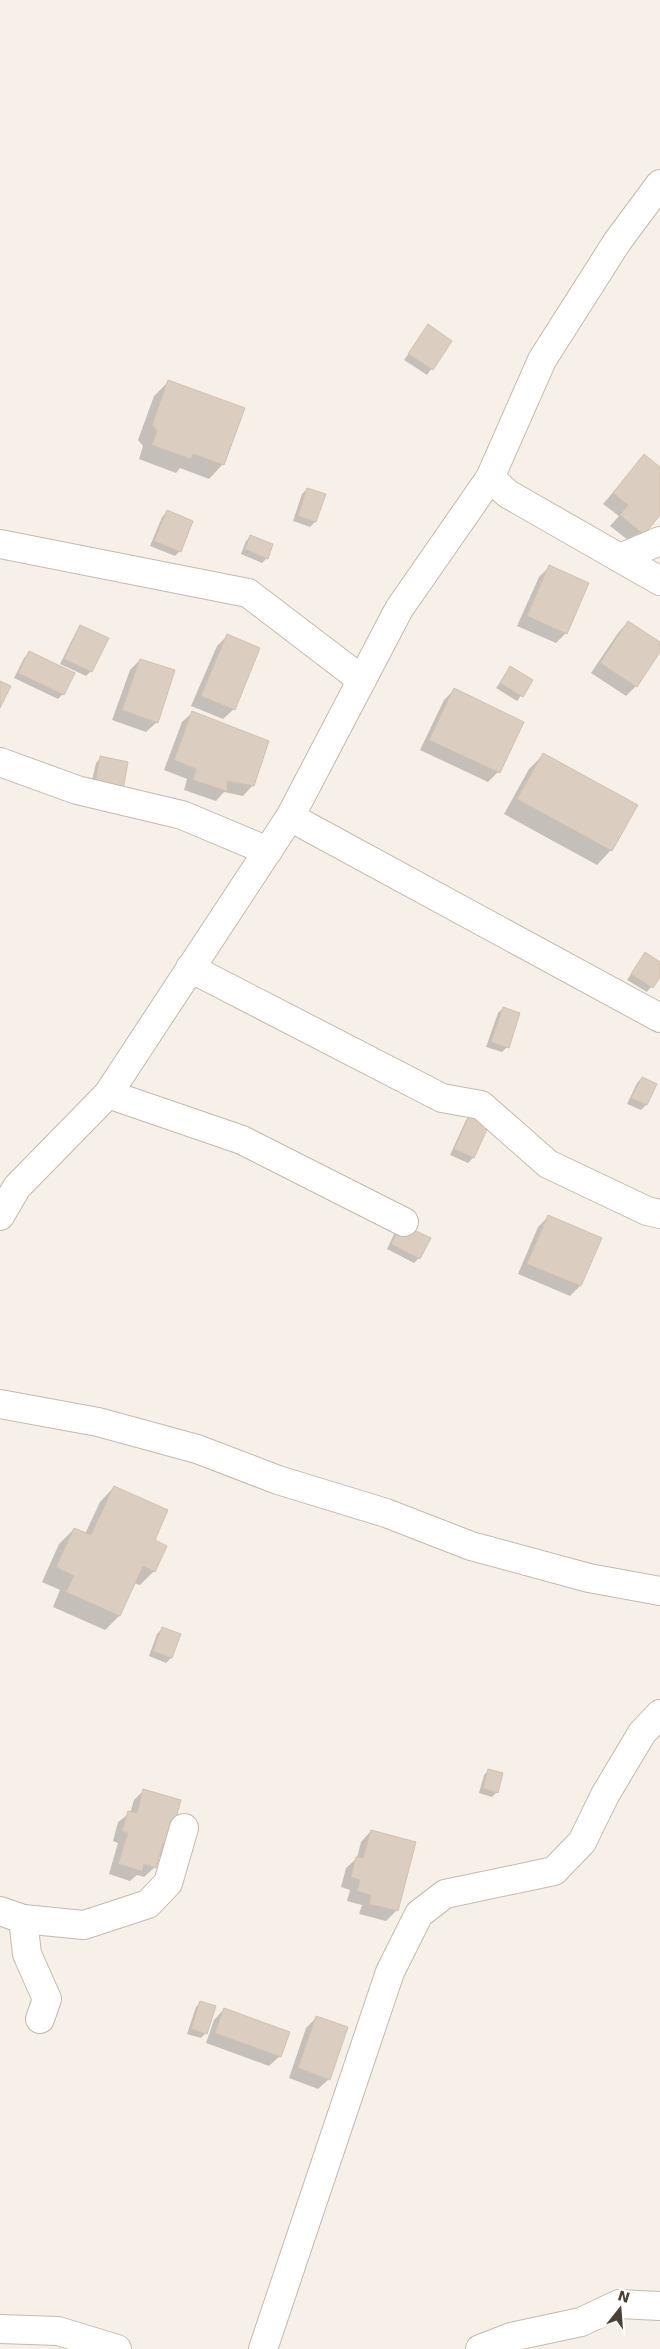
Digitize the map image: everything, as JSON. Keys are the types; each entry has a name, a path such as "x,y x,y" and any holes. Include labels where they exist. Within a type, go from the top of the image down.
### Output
{"street":[{"path":"0,1216 9,1184 108,1094 290,817 399,609 490,478 542,360 617,242 660,184"},
{"path":"490,478 508,494 660,581"},
{"path":"620,558 660,541"},
{"path":"0,544 248,594 362,680"},
{"path":"0,762 77,790 182,815 268,851"},
{"path":"290,817 660,1018"},
{"path":"190,968 442,1098 481,1105 548,1164 647,1211 660,1214"},
{"path":"108,1094 242,1140 404,1222"},
{"path":"0,1404 98,1422 197,1449 278,1480 386,1514 470,1546 588,1578 660,1591"},
{"path":"263,2349 390,1972 419,1914 445,1894 554,1872 582,1842 605,1795 642,1733 660,1714"},
{"path":"40,2019 47,1999 12,1915 84,1925 148,1904 168,1883 184,1828"},
{"path":"619,2304 660,2322"},
{"path":"480,2349 511,2337 581,2322 619,2304 660,2306"},
{"path":"0,2330 58,2330 117,2349"}],"building":[{"path":"428,324 452,341 433,370 408,354"},
{"path":"168,380 245,408 224,465 193,454 191,459 152,445 157,431 152,425"},
{"path":"644,454 660,467 660,515 644,535 620,515 628,505 613,493"},
{"path":"307,488 326,494 316,522 298,516"},
{"path":"167,510 193,521 181,552 154,541"},
{"path":"250,535 273,544 268,559 245,549"},
{"path":"549,565 589,583 567,634 527,616"},
{"path":"628,621 660,642 660,652 637,687 600,663"},
{"path":"80,625 109,638 92,672 64,659"},
{"path":"227,634 260,648 235,710 201,696"},
{"path":"29,651 75,673 64,695 18,673"},
{"path":"140,659 175,670 158,723 122,710"},
{"path":"510,666 533,680 523,697 500,683"},
{"path":"0,681 11,686 0,708"},
{"path":"454,688 524,722 500,773 429,740"},
{"path":"192,711 269,741 254,786 227,781 227,791 193,780 196,769 174,760"},
{"path":"543,753 638,805 612,851 517,799"},
{"path":"100,756 128,762 123,790 95,784"},
{"path":"645,952 660,962 660,977 653,988 631,974"},
{"path":"503,1007 520,1013 509,1048 491,1042"},
{"path":"642,1077 657,1084 647,1105 631,1098"},
{"path":"470,1114 490,1123 474,1158 454,1149"},
{"path":"548,1215 602,1238 581,1286 527,1264"},
{"path":"401,1224 431,1238 420,1259 391,1244"},
{"path":"114,1486 168,1510 155,1540 167,1546 155,1572 143,1566 120,1616 66,1592 74,1576 56,1567 74,1528 91,1535"},
{"path":"162,1627 181,1634 172,1658 153,1651"},
{"path":"488,1769 503,1773 498,1793 483,1788"},
{"path":"143,1789 181,1800 173,1829 173,1847 163,1844 156,1868 144,1864 142,1871 118,1864 128,1833 122,1831 128,1811 137,1813"},
{"path":"371,1830 416,1842 398,1911 369,1904 371,1895 357,1891 360,1880 351,1877 356,1857 363,1858"},
{"path":"200,2001 216,2006 207,2034 191,2029"},
{"path":"224,2008 290,2032 281,2057 215,2033"},
{"path":"316,2016 348,2027 330,2080 298,2068"}]}
